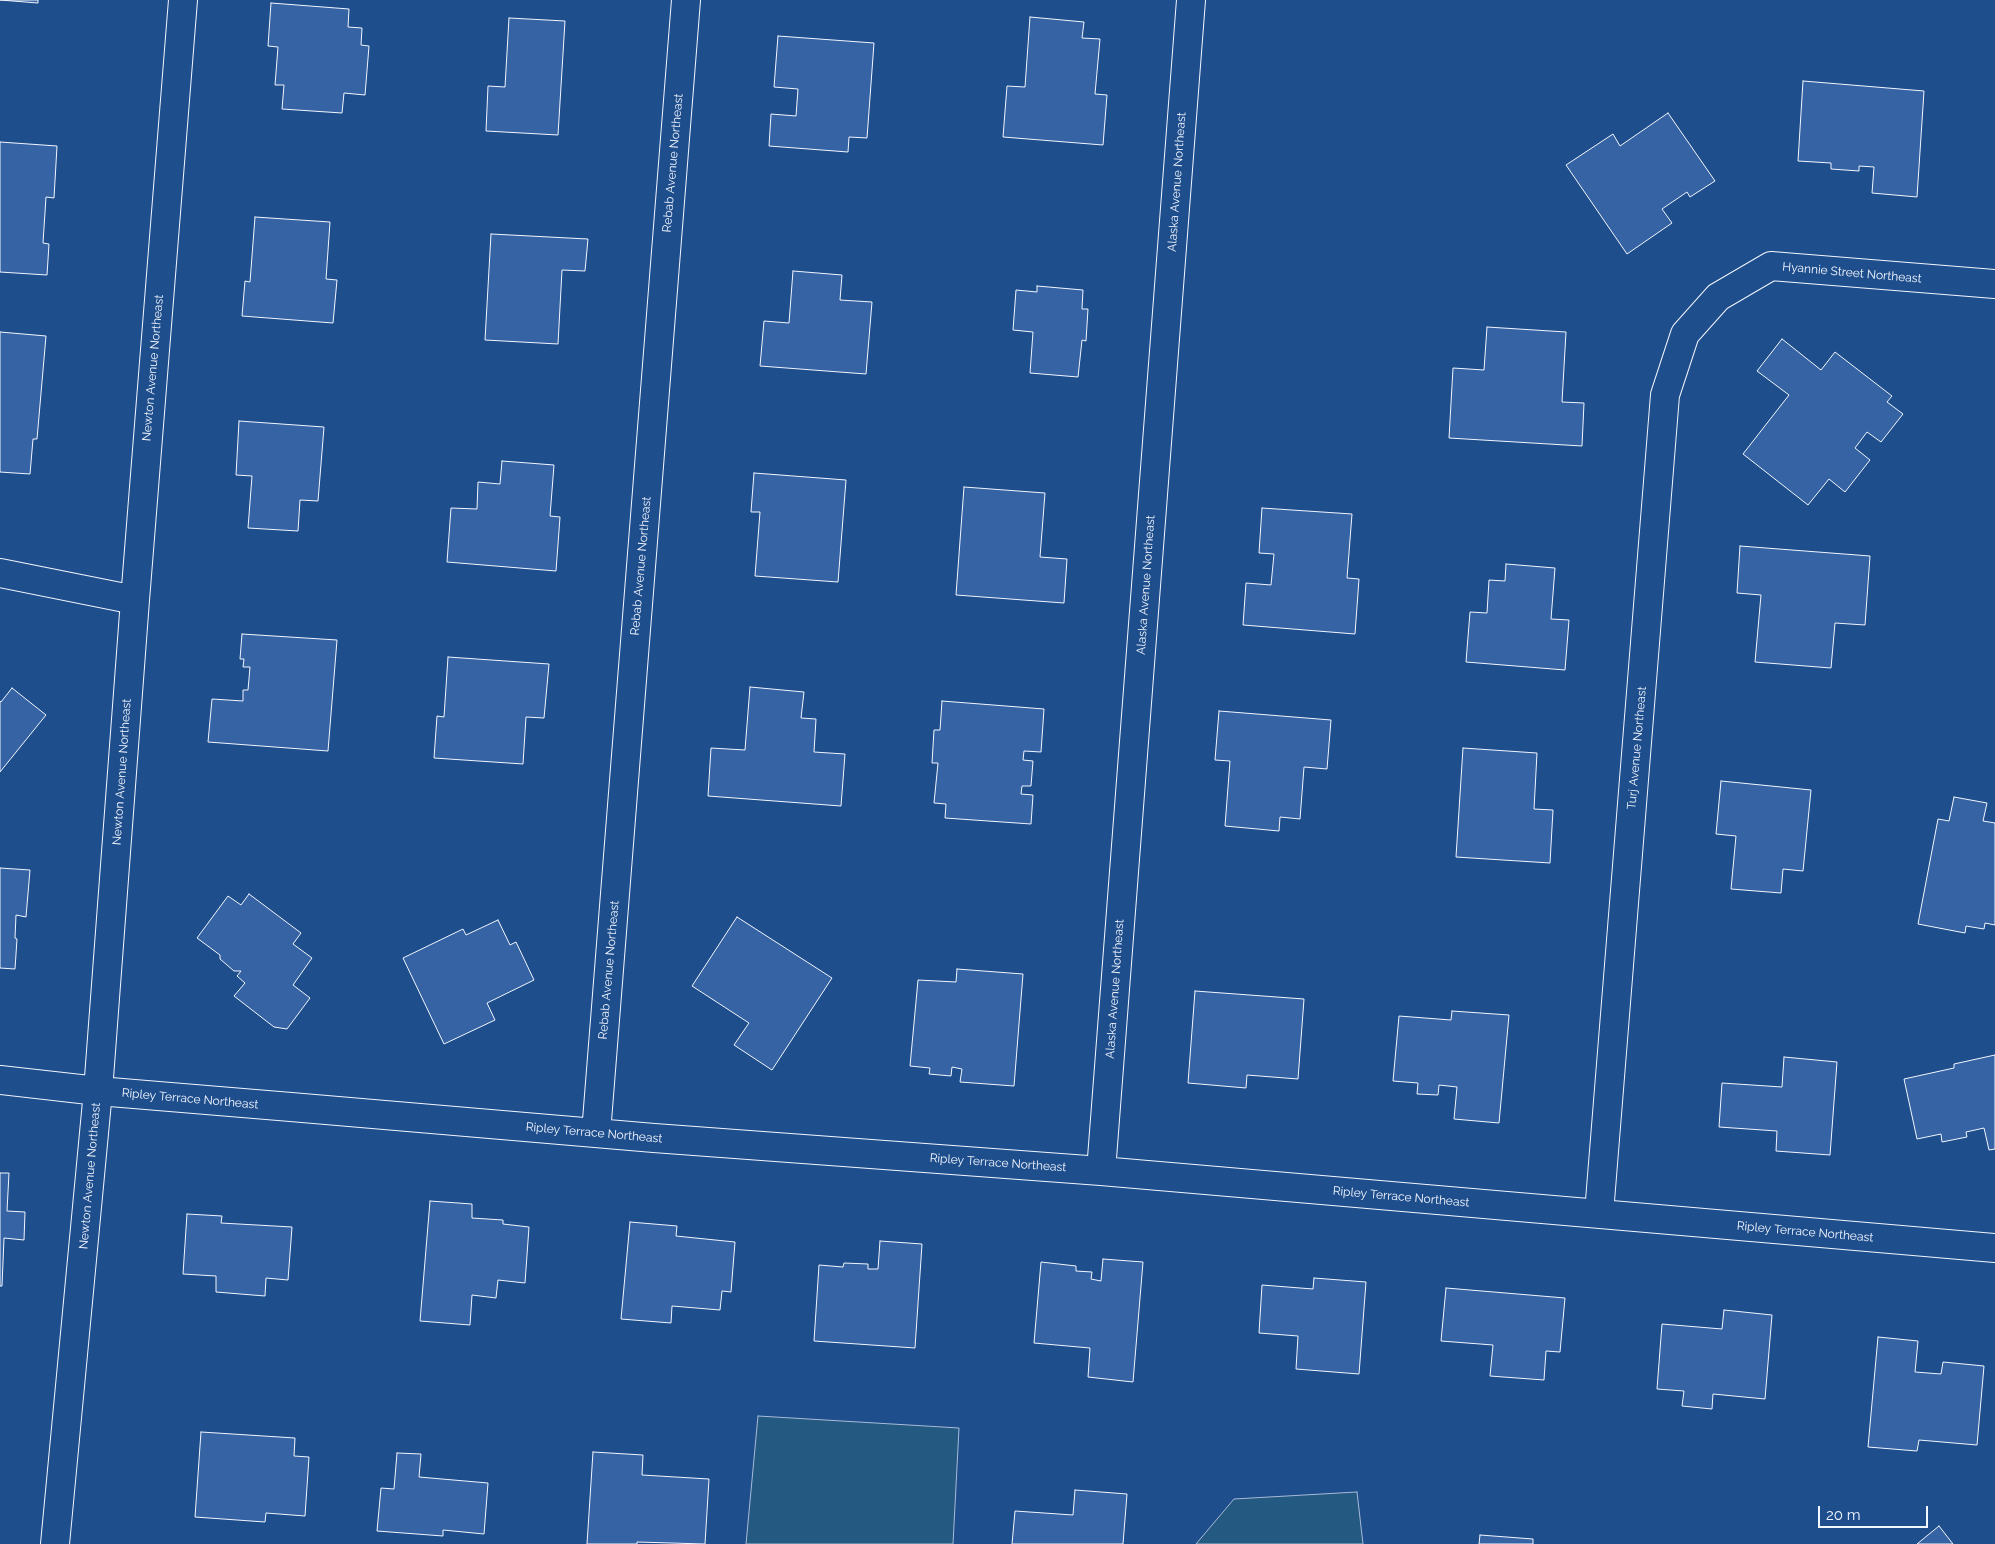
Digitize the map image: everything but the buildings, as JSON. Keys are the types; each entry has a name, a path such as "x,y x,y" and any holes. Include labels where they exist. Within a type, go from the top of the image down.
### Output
{"street":[{"name":"Newton Avenue Northeast","path":"55,1544 98,1091 183,0"},
{"name":"Rebab Avenue Northeast","path":"596,1133 686,0"},
{"name":"Alaska Avenue Northeast","path":"1101,1171 1191,0"},
{"name":"Hyannie Street Northeast","path":"1718,297 1771,266 1995,284"},
{"name":"Turj Avenue Northeast","path":"1599,1214 1665,395 1685,334 1718,297"},
{"path":"0,573 135,600"},
{"name":"Ripley Terrace Northeast","path":"0,1080 98,1091 596,1133 1101,1171 1995,1248"}],"shaded area":[{"path":"758,1416 959,1428 953,1544 746,1544"},
{"path":"1357,1492 1363,1544 1196,1544 1234,1499"}]}
